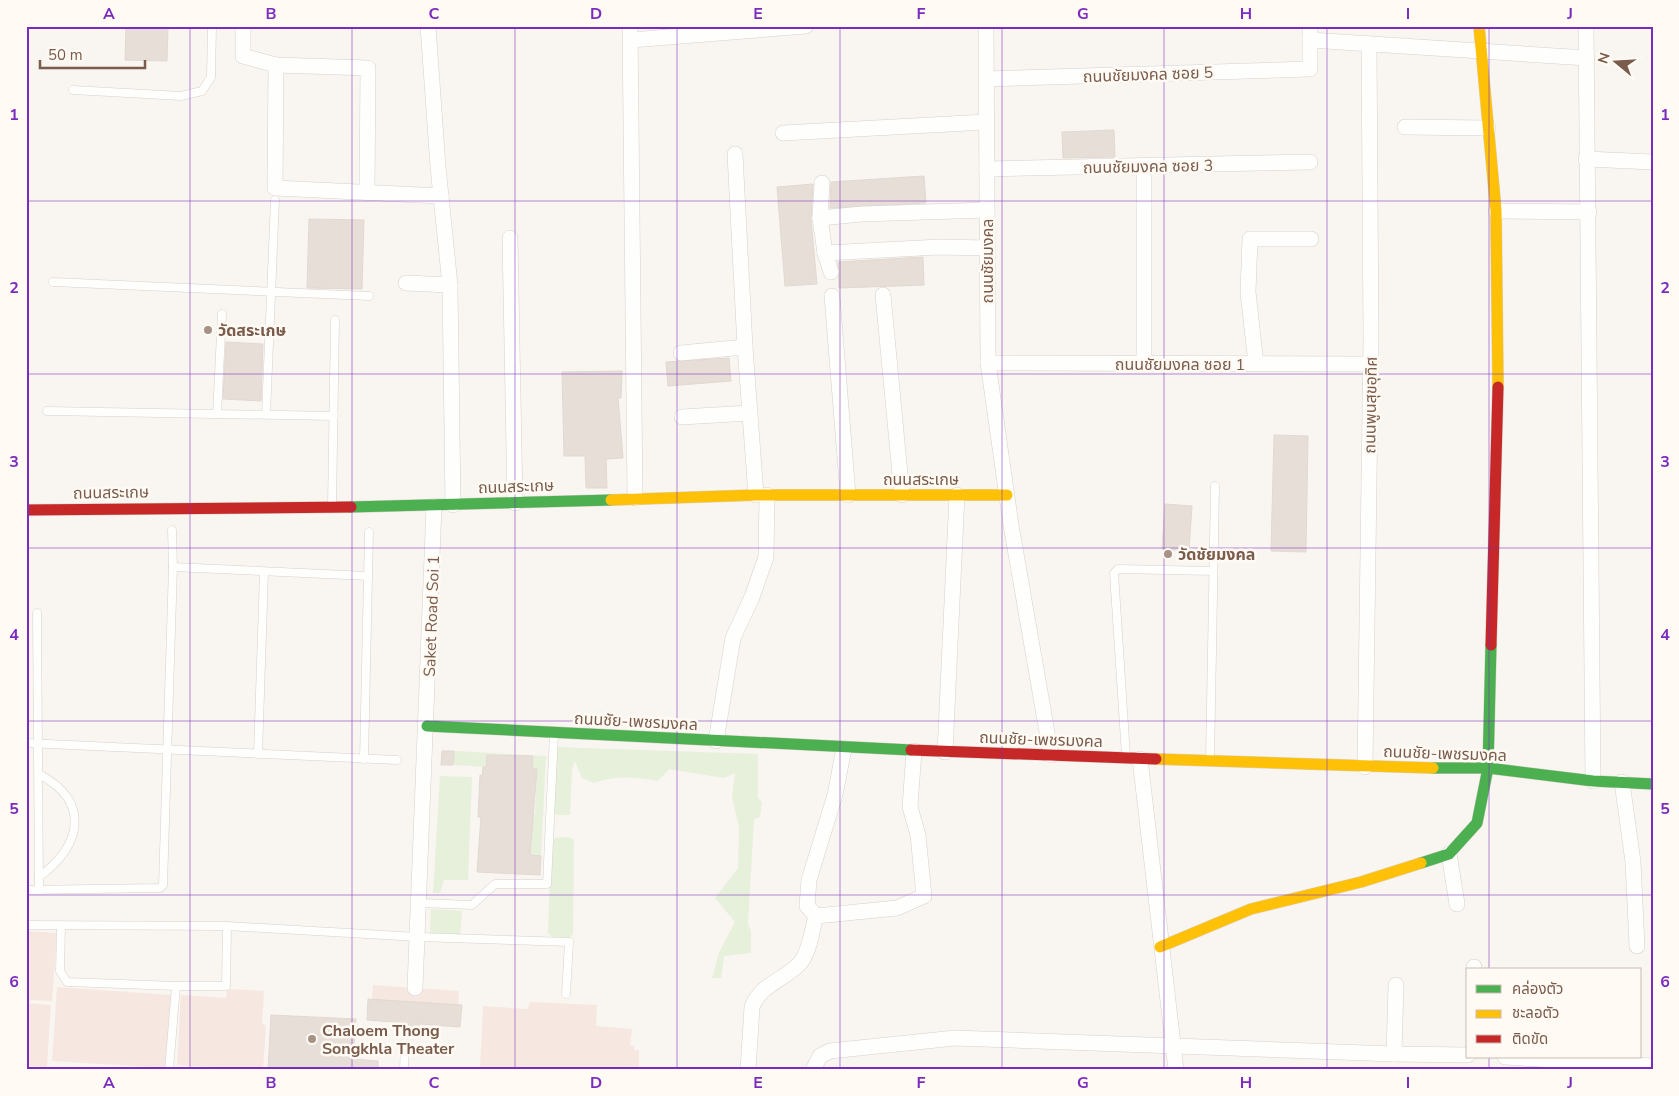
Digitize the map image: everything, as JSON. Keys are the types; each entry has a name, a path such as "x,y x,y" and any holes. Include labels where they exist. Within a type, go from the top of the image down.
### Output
{"street":[{"path":"243,26 243,56 276,65 368,68 367,192"},
{"path":"428,26 450,285 453,505"},
{"path":"635,498 630,33 806,26"},
{"name":"ถนนชัยมงคล","path":"986,26 988,363 1007,495 1050,755"},
{"path":"1160,947 1252,909 1361,882 1449,854 1477,823 1488,768 1498,409 1496,211 1479,26"},
{"path":"1586,26 1593,782"},
{"path":"1310,33 1369,44 1587,58"},
{"name":"ถนนชัยมงคล ซอย 5","path":"986,79 1310,69 1310,33"},
{"name":"ถนนพูนสุขอุทิศ","path":"1365,767 1371,364 1369,44"},
{"path":"276,65 275,188 442,196"},
{"path":"784,133 986,122"},
{"path":"1405,127 1488,128"},
{"path":"716,742 733,638 752,597 766,557 762,495 750,413 734,154"},
{"path":"1586,159 1653,162"},
{"name":"ถนนชัยมงคล ซอย 3","path":"986,169 1310,162"},
{"path":"1144,166 1144,364"},
{"path":"822,183 820,218 825,253 831,272"},
{"path":"820,218 862,214 987,210"},
{"path":"1496,211 1589,212"},
{"path":"510,238 515,503"},
{"path":"1256,364 1248,292 1250,239 1311,238"},
{"path":"825,253 940,246 987,248"},
{"path":"406,282 450,285"},
{"path":"882,295 902,495"},
{"path":"832,296 848,495"},
{"path":"682,353 745,347"},
{"name":"ถนนชัยมงคล ซอย 1","path":"988,363 1371,364"},
{"path":"682,417 750,413"},
{"name":"ถนนสระเกษ","path":"26,510 434,506 762,495 1007,495"},
{"path":"945,752 957,495"},
{"name":"Saket Road Soi 1","path":"415,988 427,726 434,506"},
{"name":"ถนนชัย-เพชรมงคล","path":"427,726 914,751 1365,767 1488,768 1593,782 1653,784"},
{"path":"816,916 807,906 808,880 835,795 844,748"},
{"path":"816,916 897,908 924,896 918,835 910,807 914,751"},
{"path":"1133,758 1176,1070"},
{"path":"1622,782 1633,862 1637,946"},
{"path":"1449,854 1457,904"},
{"path":"748,1070 752,1007 755,999 760,992 801,962 808,948 816,916"},
{"path":"1394,1054 1396,985"},
{"path":"813,1070 820,1056 830,1051 955,1038 1394,1054 1466,1050"},
{"path":"1521,1058 1653,1066"}],"lane":[{"path":"73,90 181,96 202,91 211,77 212,26"},
{"path":"266,414 276,200"},
{"path":"54,282 369,296"},
{"path":"217,414 222,314"},
{"path":"332,506 335,320"},
{"path":"47,411 334,416"},
{"path":"1210,762 1215,486"},
{"path":"26,890 160,888 163,885 173,567 172,530"},
{"path":"364,759 368,532"},
{"path":"173,567 368,576"},
{"path":"1133,758 1114,574 1118,568 1213,571"},
{"path":"258,754 264,572"},
{"path":"37,613 39,890"},
{"path":"420,903 472,905 495,884 547,884 554,733"},
{"path":"26,743 397,760"},
{"path":"39,774 56,783 67,795 74,826 72,841 66,851 57,863 39,877"},
{"path":"26,925 227,926 418,937 570,942 566,994"},
{"path":"62,926 60,971 67,982 226,986 227,926"},
{"path":"169,1070 176,986"},
{"path":"404,1070 405,1043"}],"shaded area":[{"path":"26,931 57,933 52,1001 26,1000"},
{"path":"373,985 459,991 458,1005 372,999"},
{"path":"57,987 171,995 166,1068 52,1061"},
{"path":"227,989 264,991 262,1024 266,1025 263,1070 177,1065 181,995 226,998"},
{"path":"530,1002 597,1005 596,1026 632,1029 630,1045 634,1046 634,1050 639,1050 639,1070 480,1070 483,1006 528,1009"},
{"path":"26,1003 51,1005 47,1067 26,1066"}],"green space":[{"path":"555,747 758,754 758,798 762,802 760,817 754,819 748,923 751,932 751,953 724,956 721,978 712,978 719,953 735,922 715,898 738,868 739,827 732,797 735,773 724,778 669,769 658,781 626,778 602,780 594,783 582,778 575,761 572,769 570,815 557,815 554,813"},
{"path":"454,751 546,756 541,856 525,855 532,815 535,814 537,769 532,768 533,757 487,755 486,767 453,765"},
{"path":"440,776 472,777 468,880 444,880 440,893 433,893"},
{"path":"569,837 574,840 573,933 570,938 552,937 548,933 551,843 555,838"},
{"path":"431,909 462,911 460,935 430,933"}],"building":[{"path":"126,26 168,26 167,61 125,60"},
{"path":"1114,130 1115,157 1063,158 1062,132"},
{"path":"924,176 926,203 830,208 831,182"},
{"path":"813,184 811,219 817,284 785,286 777,187"},
{"path":"309,219 364,220 362,289 307,288"},
{"path":"923,257 924,285 839,288 838,262"},
{"path":"226,342 263,344 261,401 223,399"},
{"path":"729,358 731,381 668,386 666,362"},
{"path":"622,371 621,398 618,398 623,458 606,459 607,488 586,488 585,456 564,456 562,372"},
{"path":"1274,435 1308,436 1306,552 1271,551"},
{"path":"1165,504 1192,506 1189,551 1162,549"},
{"path":"442,751 454,751 453,765 441,765"},
{"path":"487,755 533,756 532,768 537,769 530,855 541,856 540,875 477,872 481,817 478,817 480,775 482,776 483,767 486,767"},
{"path":"368,999 462,1005 460,1027 419,1024 419,1031 408,1030 408,1023 367,1020"},
{"name":"Chaloem Thong Songkhla Theater","path":"271,1015 356,1019 353,1059 378,1061 378,1070 268,1070"}],"traffic: fast":[{"path":"351,507 611,500"},
{"path":"1421,863 1449,854 1477,823 1488,768 1491,645"},
{"path":"427,726 911,750"},
{"path":"1433,768 1488,768 1593,781 1653,784"}],"traffic: slow":[{"path":"1479,26 1496,211 1498,387"},
{"path":"611,500 756,495 1007,495"},
{"path":"1156,759 1433,768"},
{"path":"1160,947 1251,909 1361,882 1421,863"}],"traffic: jam":[{"path":"1491,645 1498,387"},
{"path":"26,510 351,507"},
{"path":"911,750 1156,759"}],"place":[{"name":"วัดสระเกษ","path":"208,330"},
{"name":"วัดชัยมงคล","path":"1168,554"},
{"name":"Chaloem Thong Songkhla Theater","path":"312,1039"}]}
